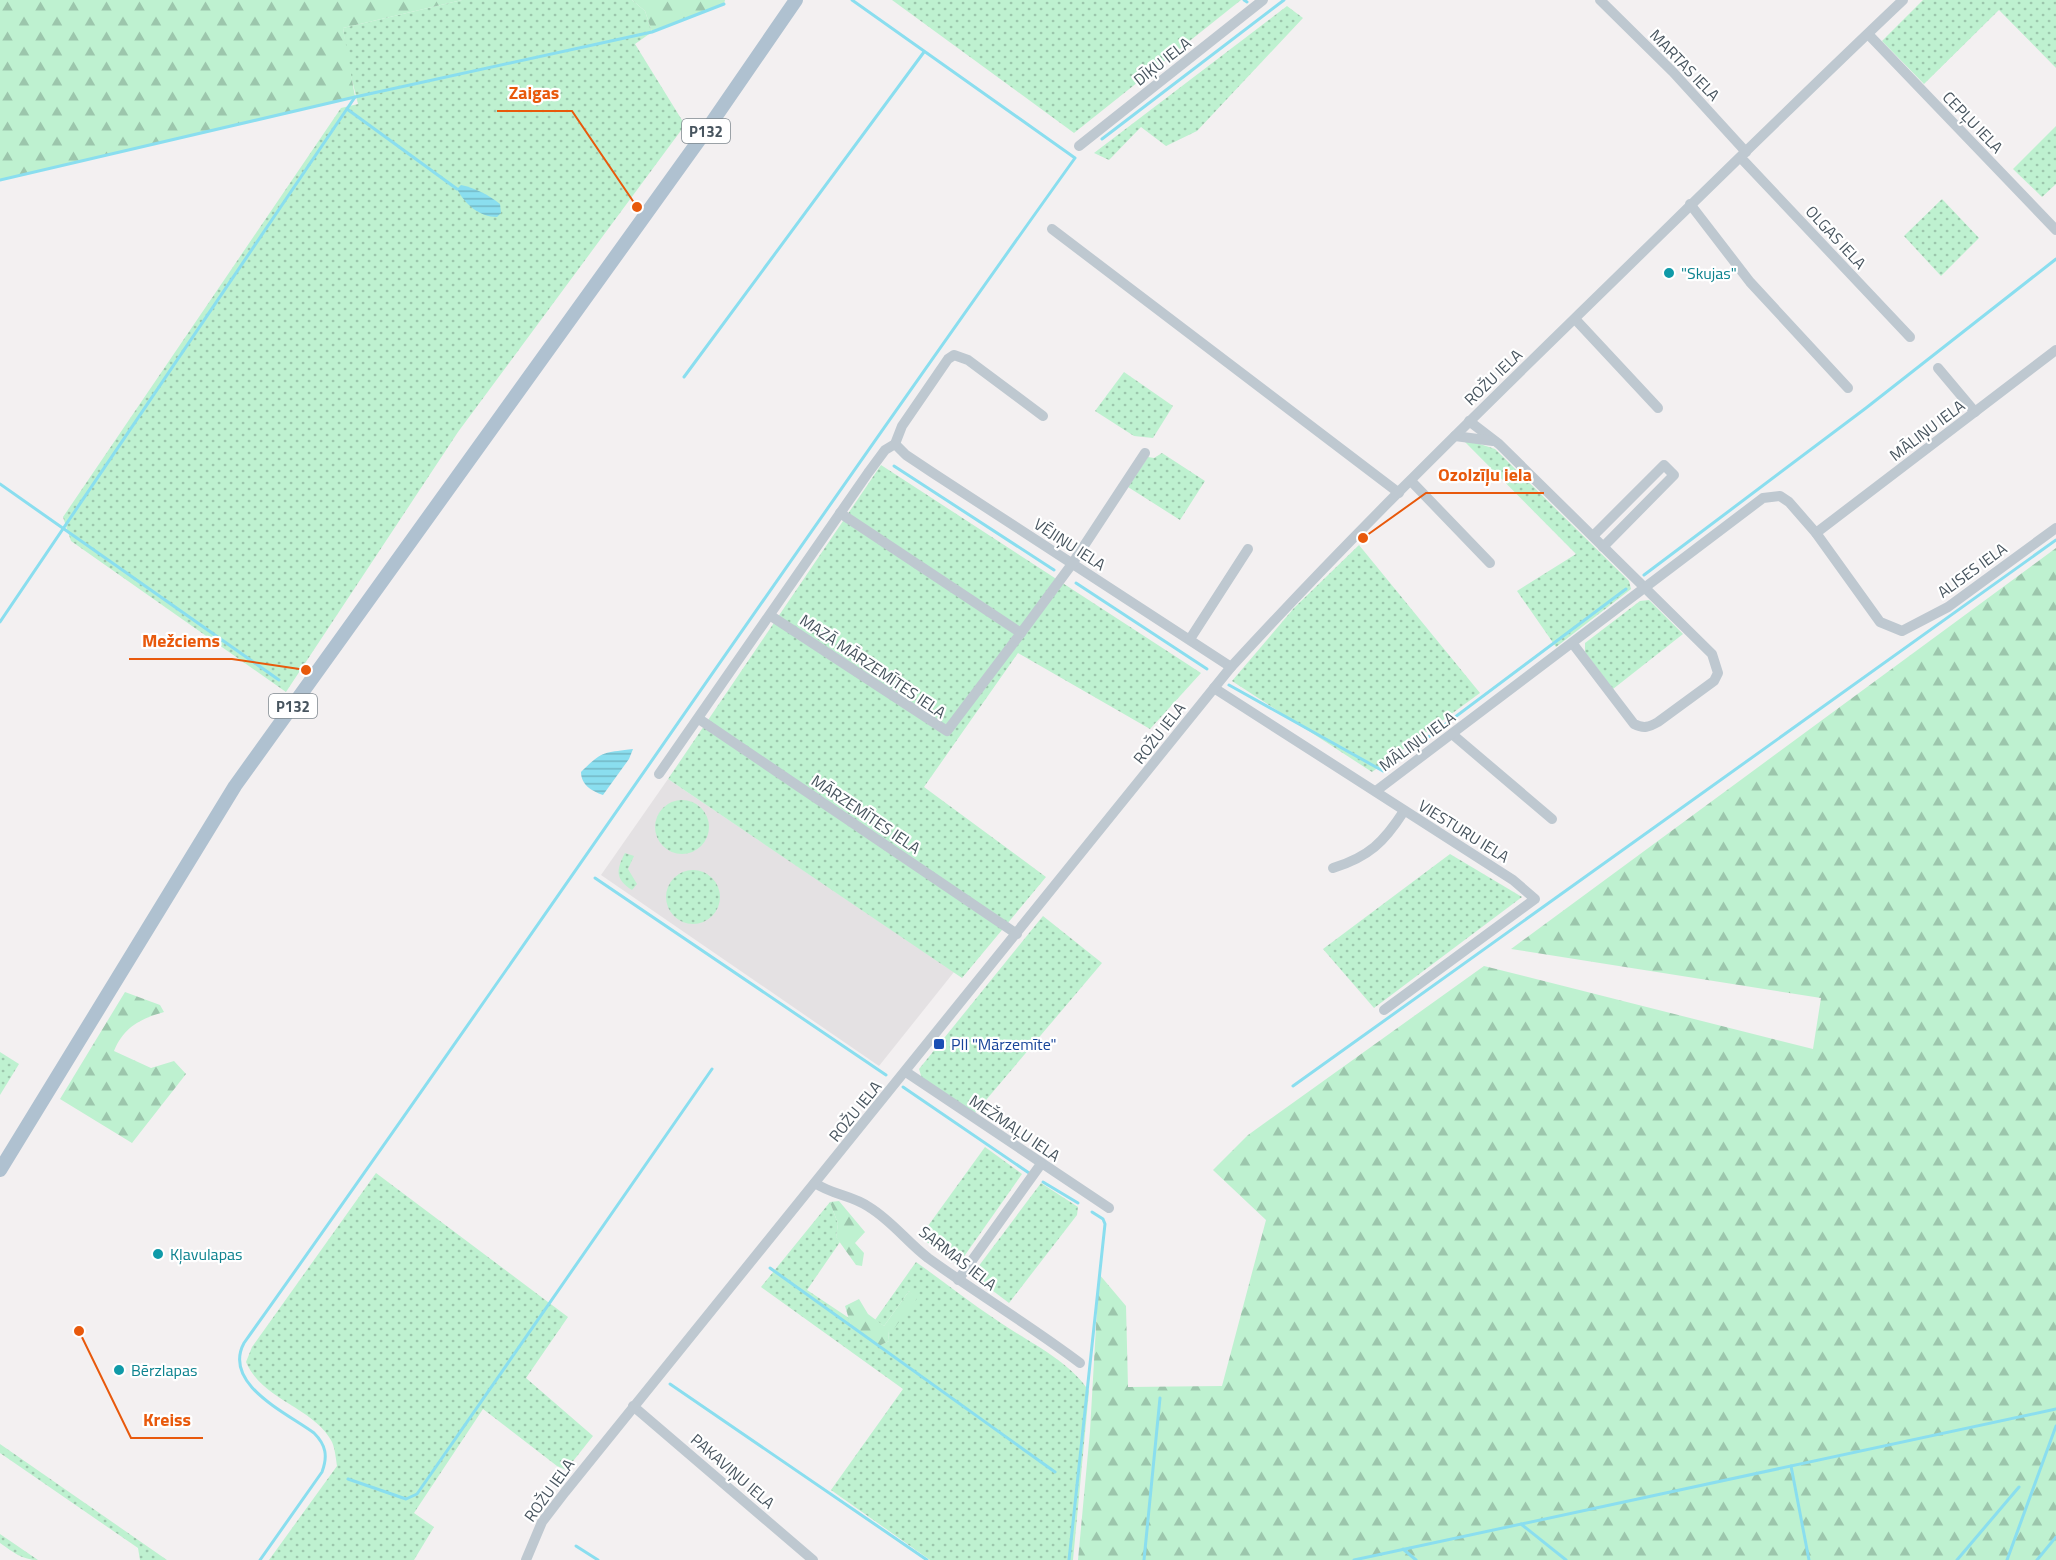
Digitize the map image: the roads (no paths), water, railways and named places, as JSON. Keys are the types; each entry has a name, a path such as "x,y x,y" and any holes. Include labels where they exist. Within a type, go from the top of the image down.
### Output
{"main road":[{"name":"P132","path":"0,1170 235,786 614,260 796,0"}],"street":[{"name":"DĪĶU IELA","path":"1079,146 1263,0"},
{"name":"MARTAS IELA","path":"1600,0 1673,72 1743,155"},
{"name":"ROŽU IELA","path":"526,1560 542,1521 1232,667 1295,597 1469,422 1690,204 1903,0"},
{"name":"CEPĻU IELA","path":"1868,34 2056,230"},
{"name":"OLGAS IELA","path":"1743,155 1910,337"},
{"path":"1690,204 1750,282 1848,388"},
{"path":"1052,229 1399,493"},
{"path":"1575,319 1658,408"},
{"name":"MĀLIŅU IELA","path":"1214,688 1376,791 1763,498 1780,496 1789,502 1816,533 2056,350"},
{"path":"659,774 885,450 895,444 902,426 948,359 954,356 968,360 1043,416"},
{"path":"1938,368 1975,412"},
{"path":"1469,422 1494,441 1712,654 1718,673 1714,681 1658,722 1649,727 1640,727 1634,724 1573,644"},
{"path":"1455,436 1494,441"},
{"name":"VĒJIŅU IELA","path":"895,444 906,455 1232,667"},
{"path":"840,513 1021,633 1072,564 1145,453"},
{"path":"1593,536 1664,465 1674,475 1603,547"},
{"path":"1411,481 1490,562"},
{"name":"ALISES IELA","path":"1816,533 1880,622 1902,631 1948,607 2056,528"},
{"path":"1190,639 1248,549"},
{"name":"MAZĀ MĀRZEMĪTES IELA","path":"771,616 947,731 1021,633"},
{"name":"MĀRZEMĪTES IELA","path":"699,718 1017,934"},
{"path":"1452,734 1552,819"},
{"name":"VIESTURU IELA","path":"1376,791 1513,880 1535,899 1384,1010"},
{"path":"1333,868 1348,863 1380,845 1404,811"},
{"name":"MEŽMAĻU IELA","path":"906,1072 1108,1208"},
{"path":"958,1280 1041,1164"},
{"name":"SARMAS IELA","path":"815,1184 831,1193 855,1198 870,1207 897,1227 919,1251 958,1280 1003,1311 1027,1324 1080,1363"},
{"name":"PAKAVIŅU IELA","path":"633,1406 813,1560"}],"water":[{"path":"461,185 477,190 496,201 500,204 501,213 497,217 490,216 473,209 457,189"},
{"path":"633,749 629,759 603,795 585,784 581,772 599,756"}],"waterway":[{"path":"260,1560 322,1472 325,1456 323,1446 314,1433 274,1407 249,1384 242,1372 240,1358 244,1343 1075,158 852,0"},
{"path":"1102,139 1284,0"},
{"path":"0,180 355,97 652,32 724,4"},
{"path":"684,377 924,52"},
{"path":"0,622 355,97"},
{"path":"347,109 457,189"},
{"path":"1644,575 1866,408 2056,259"},
{"path":"894,466 1054,570"},
{"path":"0,484 279,680"},
{"path":"1293,1086 2056,540"},
{"path":"1076,583 1207,669"},
{"path":"1229,685 1383,771 1626,589"},
{"path":"595,878 886,1075"},
{"path":"348,1479 406,1499 417,1494 712,1069"},
{"path":"903,1087 1029,1173"},
{"path":"1043,1182 1078,1203"},
{"path":"1069,1560 1105,1224 1103,1219 1092,1212"},
{"path":"770,1268 1055,1472"},
{"path":"670,1384 927,1560"},
{"path":"1144,1560 1160,1398"},
{"path":"1354,1560 2056,1409"},
{"path":"2007,1560 2056,1426"},
{"path":"1791,1466 1809,1560"},
{"path":"1957,1560 2019,1487"},
{"path":"1521,1524 1566,1560"},
{"path":"2037,1560 2056,1537"},
{"path":"576,1546 598,1560"},
{"path":"1403,1549 1416,1560"}],"place":[{"name":"Zaigas","path":"637,207"},
{"name":"\"Skujas\"","path":"1669,273"},
{"name":"Ozolzīļu iela","path":"1363,538"},
{"name":"Mežciems","path":"306,670"},
{"name":"PII \"Mārzemīte\"","path":"939,1044"},
{"name":"Kļavulapas","path":"158,1254"},
{"name":"Kreiss","path":"79,1331"},
{"name":"Bērzlapas","path":"119,1370"}]}
